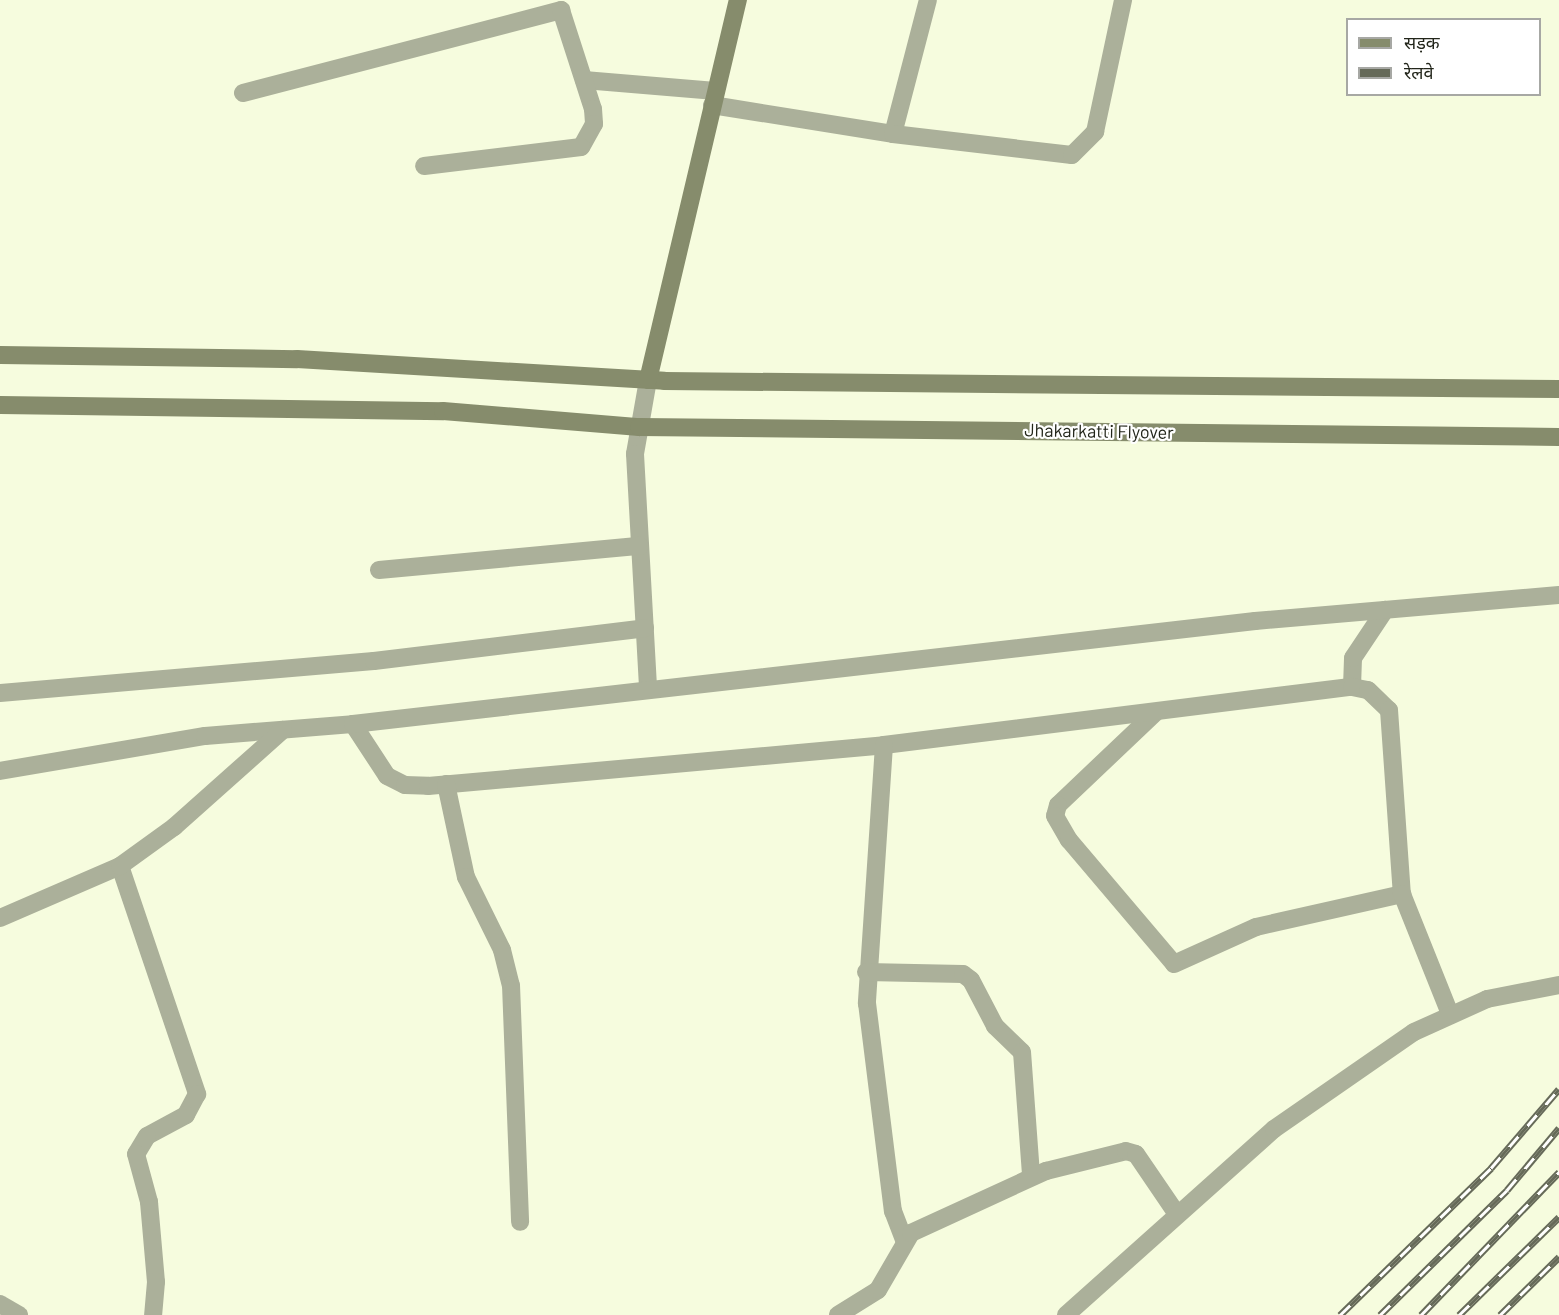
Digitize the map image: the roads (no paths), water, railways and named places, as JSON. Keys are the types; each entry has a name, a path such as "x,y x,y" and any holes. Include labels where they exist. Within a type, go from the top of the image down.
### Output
{"main road":[{"path":"648,380 738,0"},
{"path":"0,355 331,360 648,380 1559,389"},
{"name":"Jhakarkatti Flyover","path":"0,405 443,411 639,427 1559,437"}],"street":[{"path":"893,134 928,0"},
{"path":"584,81 714,98 893,134 1072,155 1095,132 1123,0"},
{"path":"243,93 561,10 584,81 594,124 581,147 424,166"},
{"path":"648,380 639,427 640,546 648,690"},
{"path":"379,570 640,546"},
{"path":"0,771 206,736 353,724 1385,610 1559,595"},
{"path":"1352,687 1353,658 1385,610"},
{"path":"0,693 374,661 645,628"},
{"path":"353,724 387,776 405,785 446,784 884,745 1352,687 1368,690 1389,710 1402,894 1450,1014"},
{"path":"1156,712 1058,805 1055,816 1069,840 1174,964 1256,927 1402,894"},
{"path":"0,918 120,866 174,827 283,730"},
{"path":"884,745 866,972 893,1210 904,1240"},
{"path":"446,784 466,877 502,950 511,985 520,1222"},
{"path":"120,866 197,1094 186,1115 147,1136 136,1154 149,1202 156,1282 153,1315"},
{"path":"866,972 963,974 971,980 995,1026 1022,1052 1031,1175"},
{"path":"1065,1315 1274,1129 1414,1032 1487,999 1559,985"},
{"path":"838,1315 878,1290 904,1240 919,1227 1031,1175 1126,1151 1144,1162 1177,1214"},
{"path":"0,1304 19,1315"}],"railway":[{"path":"1340,1315 1491,1168 1559,1089"},
{"path":"1380,1315 1507,1190 1559,1128"},
{"path":"1421,1315 1559,1172"},
{"path":"1459,1315 1559,1217"},
{"path":"1500,1315 1559,1257"}]}
